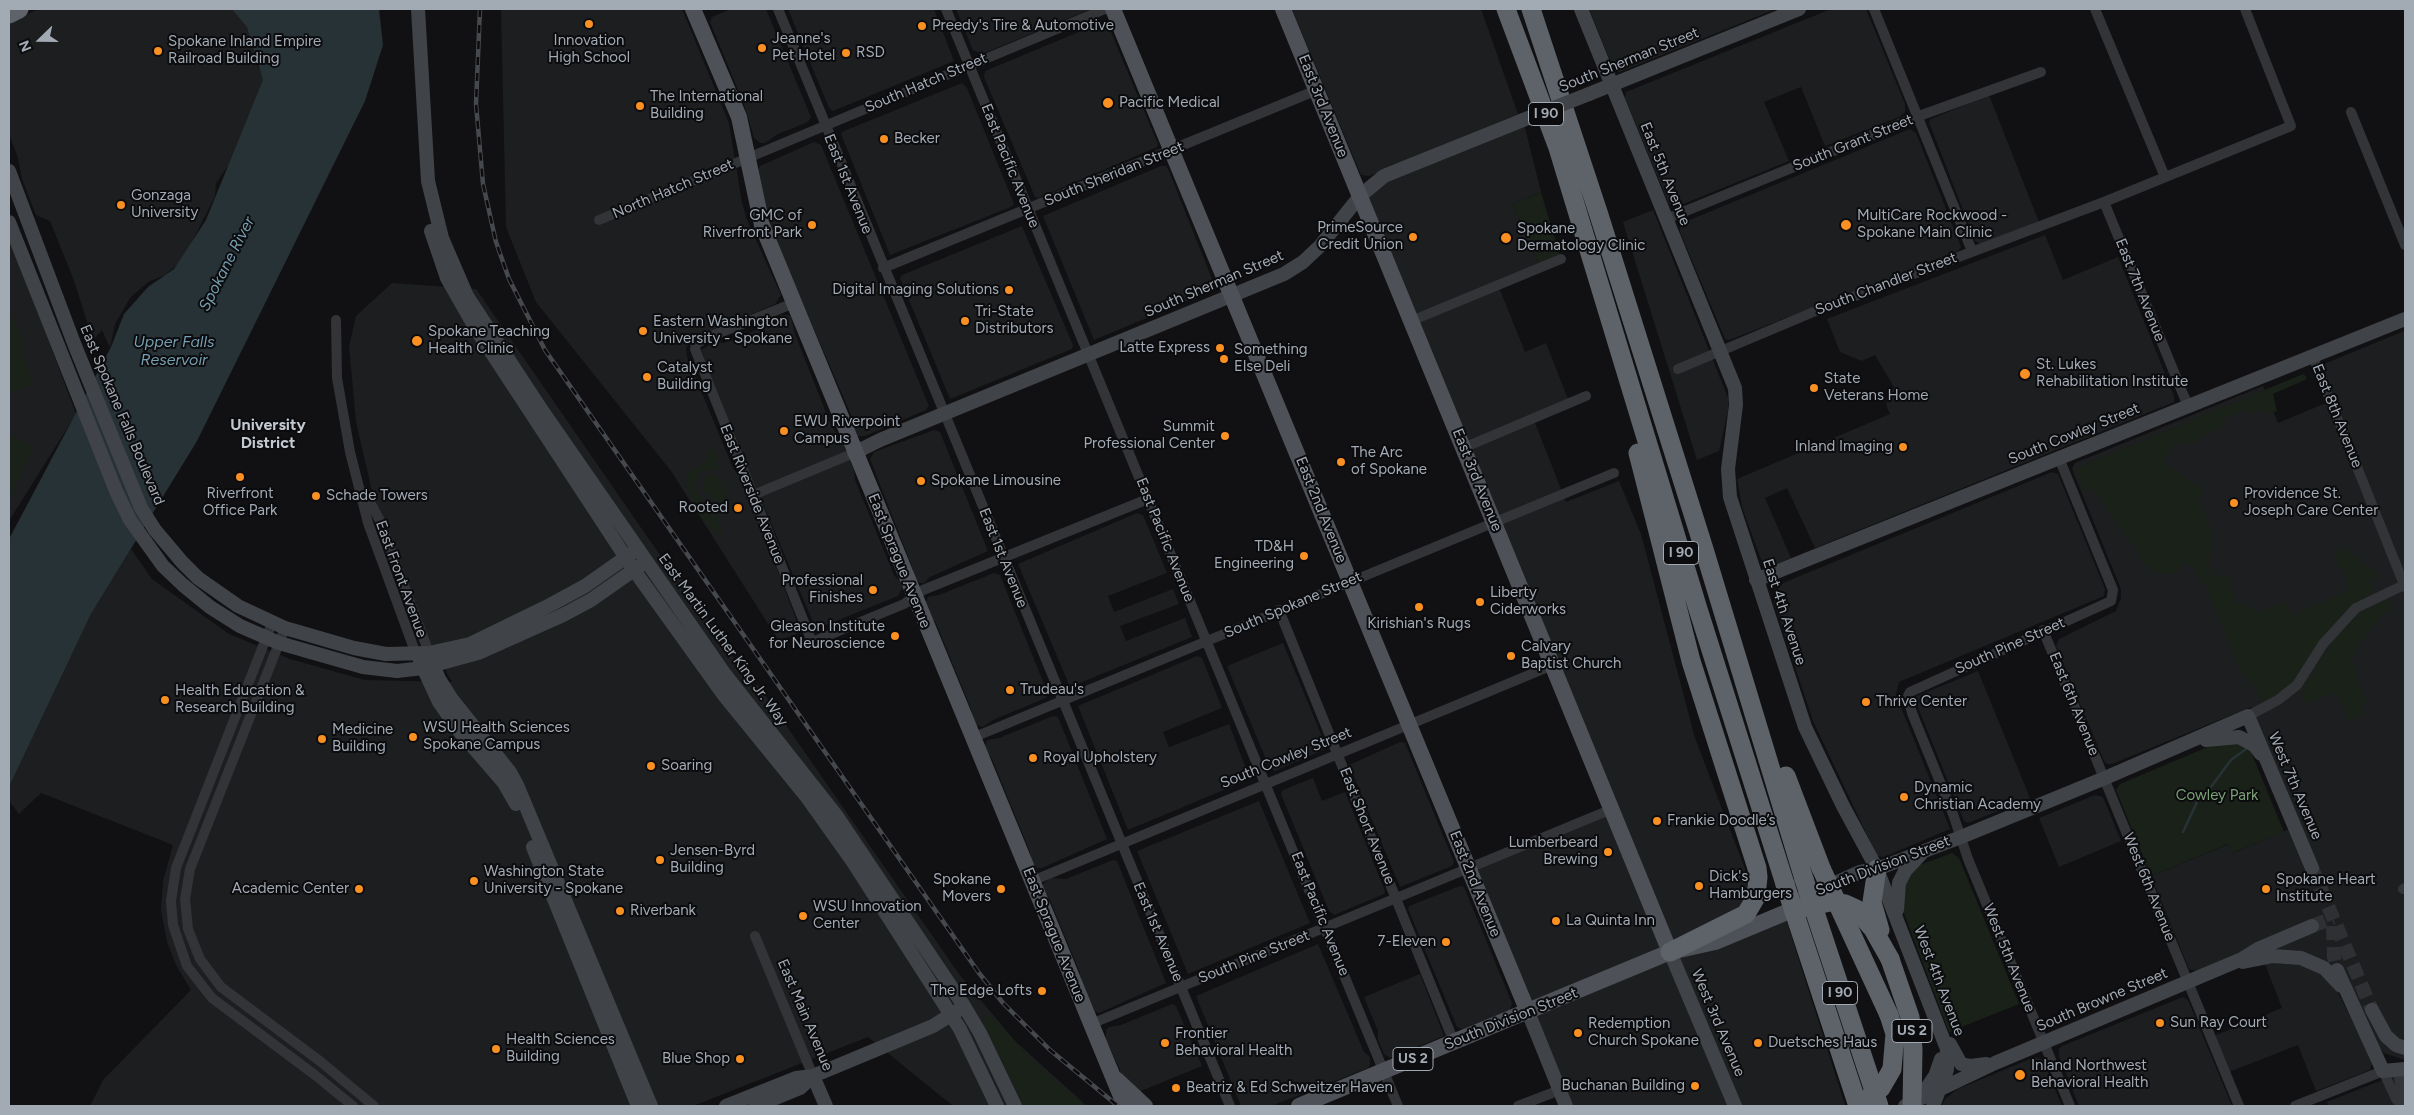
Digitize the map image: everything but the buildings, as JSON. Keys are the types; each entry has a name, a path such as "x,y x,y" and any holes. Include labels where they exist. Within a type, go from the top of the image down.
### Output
{"highway":[{"path":"9,14 19,9"},
{"name":"I 90","path":"1506,9 1554,139 1695,599 1785,884 1858,1106"},
{"name":"I 90","path":"1531,9 1599,215 1704,549 1804,879 1878,1106"},
{"path":"1580,221 1691,660 1757,868 1756,897 1746,914 1670,952"},
{"path":"1704,549 1764,711 1798,813 1821,868 1889,1015 1895,1034 1892,1069 1881,1088 1858,1106"},
{"path":"1878,869 1872,902 1890,960"},
{"name":"US 2","path":"1787,912 1830,902 1850,906 1868,922 1890,960 1910,1017 1913,1049 1912,1106"}],"main road":[{"name":"East 2nd Avenue","path":"1113,9 1528,1012"},
{"name":"East 3rd Avenue","path":"1283,9 1670,952"},
{"name":"East Sprague Avenue","path":"696,10 739,117 762,225 854,453 1125,1106"},
{"name":"South Division Street","path":"1299,1106 1670,952 1715,942 1787,912"},
{"path":"1111,1074 1145,1106"}],"street":[{"name":"East Martin Luther King Jr. Way","path":"418,9 428,181 442,238 458,278 472,305 723,694 827,824 951,1015 997,1106"},
{"name":"East 1st Avenue","path":"778,9 824,126 1230,1106"},
{"name":"East Pacific Avenue","path":"946,9 1398,1106"},
{"name":"South Hatch Street","path":"748,157 1104,9"},
{"name":"East 5th Avenue","path":"1581,9 1721,351"},
{"name":"South Sherman Street","path":"753,495 854,453 880,440 1284,274 1303,262 1320,246 1360,196 1384,176 1799,9"},
{"path":"1874,9 1919,116 1972,251"},
{"path":"2096,9 2165,177"},
{"name":"South Chandler Street","path":"1678,369 1818,310 2104,202 2291,126 2245,9"},
{"name":"South Grant Street","path":"1666,219 1919,116 2041,72"},
{"name":"South Sheridan Street","path":"883,268 1317,90"},
{"path":"2351,112 2405,245"},
{"name":"North Hatch Street","path":"599,220 748,157"},
{"name":"East Spokane Falls Boulevard","path":"9,171 75,346 138,502 155,530 172,552 198,578 218,594 278,625 373,652 422,654 460,647 494,633 570,595 631,553"},
{"name":"East 7th Avenue","path":"2104,202 2188,406"},
{"path":"9,222 122,505 138,533 163,566 210,607 272,640 363,667 397,670 428,668 478,653 563,614 591,600 640,566"},
{"path":"1411,321 1561,259"},
{"name":"East Riverside Avenue","path":"794,303 696,344 696,356 812,642 904,604 914,597"},
{"name":"South Cowley Street","path":"1756,580 1914,519 2405,319"},
{"name":"East Front Avenue","path":"336,320 336,354 341,404 368,523 422,654"},
{"name":"East 4th Avenue","path":"1721,351 1735,388 1736,405 1728,469 1730,497 1805,727 1842,806 1878,869"},
{"name":"East 8th Avenue","path":"2313,357 2405,586"},
{"path":"1464,448 1586,396"},
{"name":"South Pine Street","path":"1961,837 1912,714 1908,696 1910,692 2043,630 2111,602 2113,590 2060,458"},
{"name":"South Spokane Street","path":"972,738 1614,472"},
{"path":"914,597 923,590 1148,499"},
{"name":"East Martin Luther King Jr. Way","path":"640,566 836,815 964,1006 980,1033 1015,1106"},
{"name":"South Division Street","path":"1787,912 1799,899 1860,872 1878,869 1961,837 2194,741 2248,716 2278,700 2296,686 2324,644 2356,608 2405,586"},
{"name":"East Short Avenue","path":"1279,610 1454,1042"},
{"path":"278,625 223,745 186,836 176,868 171,901 176,937 187,966 212,998 353,1106"},
{"name":"East 6th Avenue","path":"2043,630 2105,778"},
{"path":"272,640 239,745 190,869 185,900 188,929 196,952 209,974 227,993 303,1048 374,1106"},
{"path":"422,654 439,702 449,718 504,783 513,798 638,1106"},
{"name":"South Cowley Street","path":"1032,881 1553,665"},
{"path":"428,668 514,778 538,840 563,891 651,1106"},
{"name":"West 7th Avenue","path":"2248,716 2312,868"},
{"path":"2194,741 2239,737 2254,745 2266,760"},
{"path":"223,745 239,745"},
{"name":"West 6th Avenue","path":"2105,778 2239,1106"},
{"name":"South Pine Street","path":"1091,1024 1612,809"},
{"path":"186,836 200,842"},
{"name":"West 5th Avenue","path":"1961,837 1968,859 2070,1106"},
{"path":"1896,913 1900,883 1905,871 1924,851"},
{"name":"West 4th Avenue","path":"1878,869 1938,1024 1948,1057 1948,1070 1933,1106"},
{"name":"South Browne Street","path":"1903,1106 1995,1064 2232,963 2265,946 2312,926"},
{"name":"East Main Avenue","path":"754,936 826,1106"},
{"name":"West 3rd Avenue","path":"1670,952 1735,1106"},
{"path":"2232,963 2253,961 2273,956 2301,958 2324,968 2348,997"},
{"path":"2337,970 2396,1098 2403,1106"},
{"path":"726,1106 796,1078 813,1076 933,1026 964,1006"},
{"path":"2372,1010 2386,1036 2401,1046"},
{"path":"1528,1012 1566,1106"},
{"path":"1938,1024 1944,1031 1954,1054 1961,1064 1971,1066 1995,1064"},
{"path":"1903,1106 1926,1089 1936,1076 1942,1054 1938,1024"},
{"path":"295,1060 303,1048"},
{"path":"2295,1106 2383,1071 2405,1069"},
{"path":"2403,1106 2399,1078 2405,1069"},
{"path":"756,1106 800,1088 813,1076"},
{"path":"1518,1106 1560,1090"}],"shaded area":[{"path":"39,9 339,9 339,19 250,55 259,68 265,82 230,163 216,183 215,196 183,260 165,275 148,282 130,298 115,324 110,348 102,330 93,340 73,278 50,221 36,215 22,179 18,158 9,134 9,22"},
{"path":"501,9 682,9 729,123 742,203 747,220 781,295 775,304 692,339 686,348 687,357 733,468 736,472 753,482 701,350 715,342 724,343 766,326 781,315 791,317 795,334 832,428 840,436 854,471 855,480 894,575 900,582 902,588 898,596 816,629 760,497 751,501 801,632 779,641 671,471 536,302 506,227"},
{"path":"731,9 766,9 811,117 808,122 778,134 765,143 760,143 754,138 745,107 710,22 712,17"},
{"path":"788,9 934,9 954,61 833,111 829,108"},
{"path":"956,9 1091,9 982,54 973,50"},
{"path":"1292,9 1481,9 1518,114 1369,176 1361,175"},
{"path":"1589,9 1776,9 1620,72 1614,70"},
{"path":"1831,9 1866,9 1905,104 1905,112 1899,117 1825,146 1801,87 1764,102 1789,161 1676,207 1669,204 1625,98 1626,92"},
{"path":"1103,22 1108,25 1158,144 1157,147 1038,198 1035,197 984,77 985,71"},
{"path":"962,83 967,88 1014,204 1011,207 890,255 841,134 844,131"},
{"path":"1989,95 2039,222 1981,244 1975,241 1929,122 1931,119"},
{"path":"1523,120 1541,192 1513,204 1540,268 1498,285 1525,352 1546,343 1568,399 1532,415 1566,502 1619,481 1641,534 1695,738 1745,869 1747,890 1741,908 1667,943 1784,913 1845,1105 1842,1106 1566,1106 1469,868 1611,809 1360,196 1384,176"},
{"path":"1910,129 1916,133 1961,247 1958,251 1729,340 1725,339 1680,232 1680,224"},
{"path":"814,142 821,145 929,406 926,410 865,436 857,436 852,426 853,419 792,279 764,206 758,170 760,166"},
{"path":"1161,166 1166,166 1169,171 1216,289 1094,340 1043,216"},
{"path":"1653,210 1728,398 1728,411 1719,451 1697,460 1623,222"},
{"path":"1022,226 1073,345 1072,349 950,399 900,278 902,275"},
{"path":"9,235 76,414 9,521"},
{"name":"St. Lukes Rehabilitation Institute","path":"2045,235 2063,280 2118,257 2174,396 2174,402 1815,548 1787,488 1765,498 1791,558 1769,567 1763,565 1742,507 1737,479 1890,414 1886,404 1894,387 1875,355 1862,361 1840,352 1827,319"},
{"name":"WSU Health Sciences Spokane Campus","path":"392,283 476,289 662,558 668,559 753,687 758,685 959,974 1015,1041 1087,1106 953,1106 868,1037 693,1106 90,1106 103,1080 191,990 176,965 167,942 161,910 163,881 173,845 41,793 19,814 9,801 9,787 91,614 131,549 152,579 229,634 290,659 365,680 452,682 428,639 372,491 356,422 349,346 356,316"},
{"path":"2404,331 2405,1060 2384,1053 2366,1026 2311,955 2196,971 2189,969 2151,876 2229,844 2233,853 2299,825 2251,707 2112,764 2107,764 2104,761 2056,646 2059,639 2116,611 2121,598 2121,589 2072,469 2075,463 2263,386 2278,423 2326,403 2342,441 2351,438 2324,370 2324,364"},
{"path":"934,430 940,432 988,551 930,577 924,583 920,583 915,580 913,569 870,459 874,452"},
{"path":"2052,472 2058,474 2105,589 2104,596 1899,682 1896,695 1950,829 1884,857 1877,856 1813,721 1774,603 1776,592 1783,583"},
{"path":"1137,513 1143,515 1167,573 1108,596 1114,612 1173,589 1179,604 1120,626 1126,641 1185,618 1192,637 1070,687 1018,564"},
{"path":"994,573 1000,575 1048,694 1046,698 993,720 983,727 976,725 972,718 971,709 936,623 930,616 925,604 928,597 939,595"},
{"path":"1283,643 1326,746 1323,750 1275,771 1270,769 1227,666"},
{"path":"1197,656 1202,658 1222,708 1163,732 1169,747 1229,724 1250,779 1128,830 1078,706"},
{"path":"1978,671 2030,798 1968,823 1964,821 1915,700 1917,696"},
{"path":"1053,716 1058,717 1107,839 1042,868 1037,868 1031,861 1030,852 992,759 984,748 987,740 999,738"},
{"path":"1400,742 1405,743 1454,862 1452,866 1400,887 1349,765"},
{"path":"1313,778 1322,801 1345,792 1385,891 1384,894 1334,915 1329,911 1281,794 1283,790"},
{"path":"2095,795 2103,797 2121,841 2059,867 2039,818"},
{"path":"1259,801 1310,923 1188,974 1137,851"},
{"path":"1113,860 1117,861 1166,983 1099,1013 1095,1011 1081,982 1080,973 1050,900 1043,888 1043,884 1050,878 1066,879"},
{"path":"1460,886 1464,887 1512,1003 1510,1010 1462,1029 1457,1027 1408,909 1409,906"},
{"path":"1318,944 1364,1052 1370,1057 1370,1065 1368,1068 1271,1106 1241,1106 1196,996"},
{"path":"2289,961 2316,970 2337,991 2373,1060 2370,1070 2316,1091 2298,1045 2229,1072 2214,1036 2282,1008 2265,964"},
{"path":"1420,974 1444,1036 1390,1058 1384,1054 1378,1040 1378,1031 1364,997"},
{"path":"2183,997 2188,1000 2232,1106 2079,1106 2059,1056 2059,1049 2062,1046"},
{"path":"1172,1004 1176,1006 1202,1066 1136,1093 1128,1088 1106,1039 1106,1030 1109,1027 1121,1025"},
{"name":"Inland Northwest Behavioral Health","path":"2035,1057 2043,1060 2062,1106 1941,1106 1946,1098 1958,1089"},
{"path":"2405,1071 2405,1106 2329,1106 2327,1102"}],"green space":[{"path":"1541,192 1561,259 1540,268 1513,204"},
{"path":"9,307 23,342 25,362 33,384 9,393"},
{"path":"2303,374 2307,377 2305,380 2273,394 2277,411 2267,415 2265,410 2248,414 2246,409 2224,419 2226,425 2206,433 2198,442 2174,444 2163,462 2205,492 2199,502 2212,530 2209,575 2231,577 2235,602 2259,612 2287,602 2293,615 2348,591 2346,577 2335,559 2337,553 2342,549 2347,550 2377,576 2368,580 2374,592 2360,600 2337,620 2300,675 2288,689 2262,704 2254,685 2239,668 2207,589 2192,567 2184,562 2178,572 2168,575 2157,572 2146,565 2095,491 2091,489 2084,491 2076,471 2077,468"},
{"path":"10,435 34,447 9,501 9,438"},
{"path":"706,445 712,451 714,450 719,458 716,461 718,470 709,469 701,471 695,486 697,493 716,513 723,536 719,536 713,531 698,514 699,508 691,499 686,485 687,473 707,460"},
{"path":"710,474 718,478 727,491 727,496 723,501 716,503 702,488 703,479"},
{"path":"2390,598 2393,604 2365,636 2351,660 2367,702 2361,705 2365,714 2348,721 2336,692 2306,704 2301,692 2332,642 2360,613"},
{"name":"Cowley Park","path":"2217,743 2244,743 2251,752 2284,832 2232,853 2228,844 2151,876 2116,790 2120,784"},
{"path":"1952,853 1959,858 2019,1004 1949,1032 1902,908 1905,880 1919,865"},
{"path":"991,1015 1032,1060 1085,1106 1024,1106 982,1020"}],"water":[{"name":"Upper Falls Reservoir","path":"232,9 379,9 383,45 365,101 197,441 91,614 9,787 9,539 111,347 124,314 148,287 174,269 206,220 263,80 247,27"}],"waterway":[{"path":"2183,832 2198,800 2205,795 2231,760 2246,749"}],"tunnel":[{"path":"2312,868 2372,1010"},
{"path":"2312,926 2333,918"},
{"path":"2333,926 2334,957 2337,970"}],"railway":[{"path":"480,9 476,104 483,184 496,242 509,279 545,350 979,973 1003,1003 1050,1050 1118,1106"}],"place":[{"name":"Innovation High School","path":"589,24"},
{"name":"Preedy's Tire & Automotive","path":"922,26"},
{"name":"Jeanne's Pet Hotel","path":"762,48"},
{"name":"Spokane Inland Empire Railroad Building","path":"158,51"},
{"name":"RSD","path":"846,53"},
{"name":"Pacific Medical","path":"1108,103"},
{"name":"The International Building","path":"640,106"},
{"name":"Becker","path":"884,139"},
{"name":"Gonzaga University","path":"121,205"},
{"name":"GMC of Riverfront Park","path":"812,225"},
{"name":"MultiCare Rockwood - Spokane Main Clinic","path":"1846,225"},
{"name":"PrimeSource Credit Union","path":"1413,237"},
{"name":"Spokane Dermatology Clinic","path":"1506,238"},
{"name":"Digital Imaging Solutions","path":"1009,290"},
{"name":"Tri-State Distributors","path":"965,321"},
{"name":"Eastern Washington University - Spokane","path":"643,331"},
{"name":"Spokane Teaching Health Clinic","path":"417,341"},
{"name":"Latte Express","path":"1220,348"},
{"name":"Something Else Deli","path":"1224,359"},
{"name":"St. Lukes Rehabilitation Institute","path":"2025,374"},
{"name":"Catalyst Building","path":"647,377"},
{"name":"State Veterans Home","path":"1814,388"},
{"name":"EWU Riverpoint Campus","path":"784,431"},
{"name":"Summit Professional Center","path":"1225,436"},
{"name":"Inland Imaging","path":"1903,447"},
{"name":"The Arc of Spokane","path":"1341,462"},
{"name":"Riverfront Office Park","path":"240,477"},
{"name":"Spokane Limousine","path":"921,481"},
{"name":"Schade Towers","path":"316,496"},
{"name":"Providence St. Joseph Care Center","path":"2234,503"},
{"name":"Rooted","path":"738,508"},
{"name":"TD&H Engineering","path":"1304,556"},
{"name":"Professional Finishes","path":"873,590"},
{"name":"Liberty Ciderworks","path":"1480,602"},
{"name":"Kirishian's Rugs","path":"1419,607"},
{"name":"Gleason Institute for Neuroscience","path":"895,636"},
{"name":"Calvary Baptist Church","path":"1511,656"},
{"name":"Trudeau's","path":"1010,690"},
{"name":"Health Education & Research Building","path":"165,700"},
{"name":"Thrive Center","path":"1866,702"},
{"name":"WSU Health Sciences Spokane Campus","path":"413,737"},
{"name":"Medicine Building","path":"322,739"},
{"name":"Royal Upholstery","path":"1033,758"},
{"name":"Soaring","path":"651,766"},
{"name":"Dynamic Christian Academy","path":"1904,797"},
{"name":"Frankie Doodle’s","path":"1657,821"},
{"name":"Lumberbeard Brewing","path":"1608,852"},
{"name":"Jensen-Byrd Building","path":"660,860"},
{"name":"Washington State University - Spokane","path":"474,881"},
{"name":"Dick's Hamburgers","path":"1699,886"},
{"name":"Academic Center","path":"359,889"},
{"name":"Spokane Movers","path":"1001,889"},
{"name":"Spokane Heart Institute","path":"2266,889"},
{"name":"Riverbank","path":"620,911"},
{"name":"WSU Innovation Center","path":"803,916"},
{"name":"La Quinta Inn","path":"1556,921"},
{"name":"7-Eleven","path":"1446,942"},
{"name":"The Edge Lofts","path":"1042,991"},
{"name":"Sun Ray Court","path":"2160,1023"},
{"name":"Redemption Church Spokane","path":"1578,1033"},
{"name":"Frontier Behavioral Health","path":"1165,1043"},
{"name":"Duetsches Haus","path":"1758,1043"},
{"name":"Health Sciences Building","path":"496,1049"},
{"name":"Blue Shop","path":"740,1059"},
{"name":"Inland Northwest Behavioral Health","path":"2020,1075"},
{"name":"Buchanan Building","path":"1695,1086"},
{"name":"Beatriz & Ed Schweitzer Haven","path":"1176,1088"}],"district":[{"name":"University District","path":"268,434"}],"water label":[{"name":"Spokane River","path":"227,264"}]}
